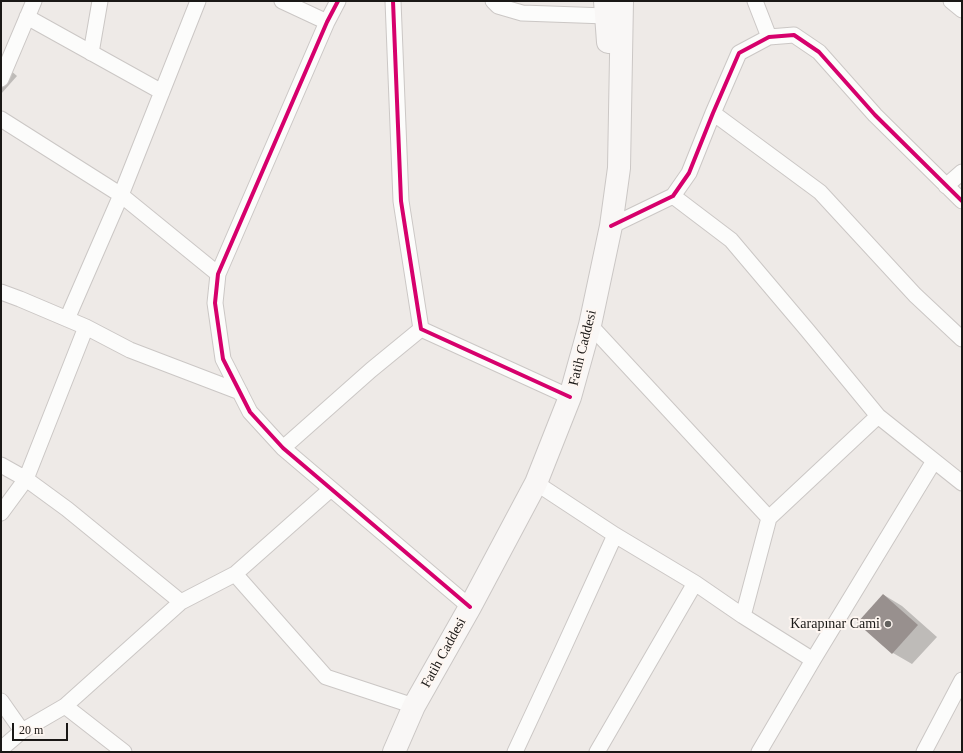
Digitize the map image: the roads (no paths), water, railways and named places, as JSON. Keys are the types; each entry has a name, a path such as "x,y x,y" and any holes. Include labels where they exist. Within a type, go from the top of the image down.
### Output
{"main road":[{"name":"Fatih Caddesi","path":"394,752 414,706 470,607 536,483 570,397 590,325 611,226 618,168 622,1"},
{"path":"606,8 618,168"}],"street":[{"path":"1,79 34,1"},
{"path":"91,53 100,1"},
{"path":"67,319 121,194 198,1"},
{"path":"282,1 327,22"},
{"path":"338,1 327,22 218,274 215,303 223,359 250,412 283,448 470,607"},
{"path":"393,1 401,202 421,329"},
{"path":"493,1 498,6 522,13 606,8"},
{"path":"755,1 769,37"},
{"path":"951,1 962,10"},
{"path":"27,17 162,92"},
{"path":"611,226 673,196 689,173 739,53 769,37 794,35 819,52 875,116 962,201"},
{"path":"713,113 820,192 915,295 962,339"},
{"path":"1,119 121,194 218,274"},
{"path":"946,186 962,172"},
{"path":"673,196 731,240 878,416 962,484"},
{"path":"1,292 86,327 130,350 240,392"},
{"path":"590,325 769,518"},
{"path":"1,512 26,479 86,327"},
{"path":"421,329 570,397"},
{"path":"283,448 371,370 421,329"},
{"path":"743,616 769,518 878,416"},
{"path":"759,752 934,461"},
{"path":"1,465 26,479 67,509 181,602"},
{"path":"536,483 615,535 695,583 743,616 813,660"},
{"path":"1,749 22,731 65,706 181,602 235,574 331,489"},
{"path":"515,752 615,535"},
{"path":"235,574 326,676 414,706"},
{"path":"597,752 695,583"},
{"path":"924,752 962,680"},
{"path":"1,701 22,731"},
{"path":"65,706 124,752"}],"place":[{"name":"Karapınar Cami","path":"888,624"}]}
